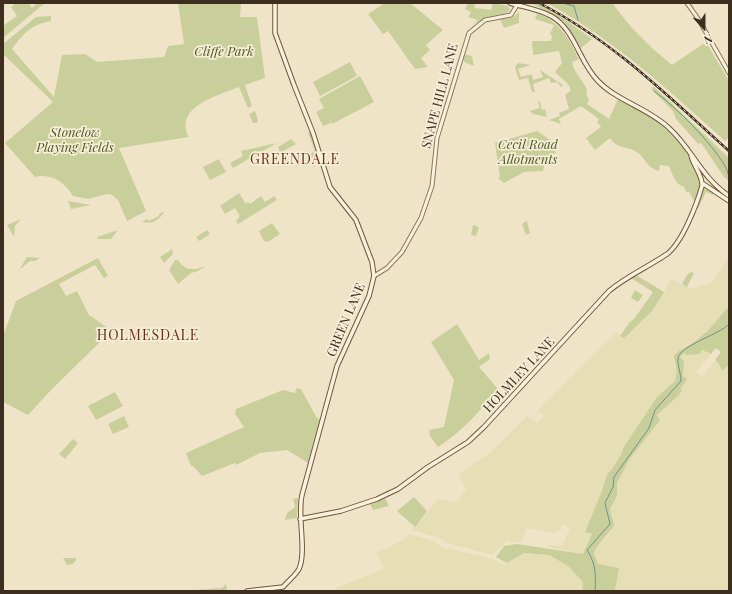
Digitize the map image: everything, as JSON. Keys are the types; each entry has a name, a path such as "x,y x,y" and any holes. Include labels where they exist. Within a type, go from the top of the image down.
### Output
{"main road":[{"name":"GREEN LANE","path":"275,3 275,33 313,133 330,187 356,220 372,262 374,276 369,296 340,357 333,378 302,495 300,519 302,555 300,566 283,589"},
{"path":"510,3 539,11 557,20 568,33 596,80 614,93 646,110 662,122 678,137 709,180 729,196"},
{"path":"691,155 693,164 702,183 729,201"},
{"name":"HOLMLEY LANE","path":"300,519 353,508 398,489 428,467 474,437 609,291 624,280 667,254 676,246 683,235 702,183"},
{"path":"247,591 283,589"}],"street":[{"path":"686,3 699,20 729,73"},
{"name":"SNAPE HILL LANE","path":"374,276 387,268 405,248 423,214 432,186 437,138 469,33 485,20 511,15 517,5"}],"shaded area":[{"path":"729,257 729,306 715,323 694,342 682,348 675,381 657,397 623,448 622,453 612,469 607,474 602,491 585,532 592,534 583,554 548,547 549,545 561,546 564,542 570,528 563,525 559,531 554,533 526,528 522,543 507,541 493,555 447,543 440,538 412,530 438,499 457,503 466,489 459,474 491,452 527,416 538,423 544,415 537,411 616,333 624,338 664,292 671,279 692,289 712,282"},
{"path":"702,350 711,354 696,372 703,377 715,360 722,370 729,365 729,591 615,591 619,568 598,564 594,553 597,546 609,535 614,525 610,509 617,496 617,483 629,460 660,420 657,415 679,395 680,388 687,380 683,376 684,361 680,357 684,353 688,355 698,354"},
{"path":"409,534 434,541 442,547 492,559 505,565 524,553 549,555 568,566 583,582 582,591 337,591 336,588 384,569 376,552 405,539"}],"green space":[{"path":"16,3 28,3 32,8 37,3 45,3 3,38 3,26 17,16 11,7"},
{"name":"Stonelow Playing Fields","path":"178,3 241,3 240,17 257,17 265,78 245,85 252,106 248,108 239,87 210,98 193,110 187,118 186,127 189,137 119,148 146,211 127,221 118,200 112,195 107,194 88,199 73,196 62,183 57,180 47,176 35,177 5,143 53,102 3,54 3,44 36,17 51,16 51,21 28,30 12,49 54,97 62,55 85,54 97,62 164,57 168,46 184,44"},
{"path":"385,3 410,3 443,30 426,45 430,50 421,58 428,67 415,69 388,31 383,34 368,14"},
{"path":"468,3 474,3 475,8 491,10 493,3 508,6 510,10 507,13 486,17 473,25 478,20 468,17 471,12 465,9"},
{"path":"531,3 545,7 592,39 580,49 567,25 561,19"},
{"path":"547,3 612,3 631,27 672,65 706,42 729,81 729,137 725,141 683,103 618,49 572,17"},
{"path":"519,12 519,23 504,28 500,19 512,18"},
{"path":"537,13 558,26 571,44 579,59 572,62 574,69 587,89 586,94 589,100 587,104 609,119 618,99 645,112 668,131 686,151 700,179 699,189 694,201 689,192 686,192 684,187 678,184 669,166 660,165 659,171 654,169 639,153 619,146 610,138 595,150 586,138 601,127 597,122 599,119 581,106 559,119 561,124 549,120 560,116 559,113 569,109 565,95 571,90 568,84 555,72 562,63 559,51 533,55 532,41 551,41 552,36 550,34 554,25 535,19"},
{"path":"464,54 472,56 474,66 464,62"},
{"path":"350,62 357,76 320,96 313,82"},
{"path":"518,63 531,65 518,69 521,77 532,74 533,80 543,77 540,70 563,85 561,87 557,82 551,83 549,78 533,84 535,92 532,92 528,78 519,80 515,67"},
{"path":"360,76 374,102 332,124 329,118 331,123 323,126 316,112 324,108 319,99"},
{"path":"653,86 729,158 729,181 724,177 701,143 698,144 676,119 673,111 652,90"},
{"path":"538,102 540,102 542,110 545,109 547,117 533,114 530,111 540,108"},
{"path":"255,111 258,120 257,123 253,123 249,114"},
{"path":"310,131 320,163 313,167 309,155 315,151 308,133"},
{"name":"Cecil Road Allotments","path":"537,131 553,142 556,153 546,158 543,171 524,172 504,183 498,178 500,177 495,143"},
{"path":"291,139 296,144 280,153 278,147"},
{"path":"277,143 233,168 230,163 243,156 241,151"},
{"path":"219,159 226,172 210,180 203,167"},
{"path":"705,187 714,192 713,195 706,192 698,209 696,206"},
{"path":"239,193 246,204 248,202 250,204 261,196 265,202 274,196 277,200 238,224 236,221 240,216 235,208 225,214 220,206"},
{"path":"68,201 91,205 71,209"},
{"path":"165,211 153,222 142,222 147,219 149,221"},
{"path":"21,219 15,226 14,237 7,225"},
{"path":"527,221 530,233 526,235 522,224"},
{"path":"272,223 280,234 268,242 264,241 259,231"},
{"path":"473,225 479,227 476,236 471,235"},
{"path":"118,230 111,239 98,239 97,237"},
{"path":"207,230 210,234 199,241 196,237"},
{"path":"172,249 173,254 164,263 160,257"},
{"path":"27,257 40,258 35,261 30,261 19,270"},
{"path":"98,258 108,276 104,278 95,265 59,284 66,296 77,291 89,315 108,328 99,343 28,415 3,402 3,336 16,301"},
{"path":"175,260 178,260 181,264 190,269 198,269 206,266 191,273 178,284 169,270"},
{"path":"691,272 694,273 687,287 682,284 687,275"},
{"path":"636,275 664,292 652,311 624,338 620,336 653,292 631,278"},
{"path":"635,290 643,295 638,302 631,298"},
{"path":"729,306 729,365 722,371 719,364 715,360 721,352 716,348 711,354 702,350 699,354 687,355 684,353 680,357 684,361 683,376 687,379 681,388 682,390 679,395 657,415 660,420 629,460 617,483 617,496 610,509 614,525 594,553 598,564 619,568 615,591 582,591 583,582 568,566 549,555 524,553 507,563 496,557 504,546 517,544 583,554 592,534 585,532 602,491 607,474 612,469 622,453 623,448 657,397 675,381 677,370 674,356 704,334"},
{"path":"457,324 479,360 489,353 490,359 479,367 498,389 463,428 438,447 430,436 429,430 444,427 454,380 431,342"},
{"path":"131,333 133,333 147,336 126,343"},
{"path":"296,388 301,389 317,418 320,419 308,463 287,450 260,453 236,465 235,463 202,476 193,466 191,466 186,453 244,427 235,414 236,409 283,390 295,393"},
{"path":"115,392 123,406 96,420 88,406"},
{"path":"124,416 129,427 113,434 108,424"},
{"path":"73,439 78,443 65,459 59,454"},
{"path":"414,497 427,511 415,527 397,511"},
{"path":"298,498 297,518 285,520 287,513 295,507 293,499"},
{"path":"385,498 389,506 373,510 370,504"},
{"path":"63,558 76,558 76,560 73,564 67,565"},
{"path":"226,584 227,591 178,591 222,588"}],"waterway":[{"path":"563,3 574,6 578,20"},
{"path":"654,91 682,115 711,146 726,167 729,177"},
{"path":"595,591 595,569 587,550 610,524 605,503 613,487 614,477 649,428 655,410 681,381 678,361 680,354 685,349 718,332 729,324"}],"railway":[{"path":"539,3 591,34 615,52 662,90 729,151"}],"district":[{"name":"GREENDALE","path":"295,160"},
{"name":"HOLMESDALE","path":"148,336"}],"park label":[{"name":"Cliffe Park","path":"224,52"}]}
